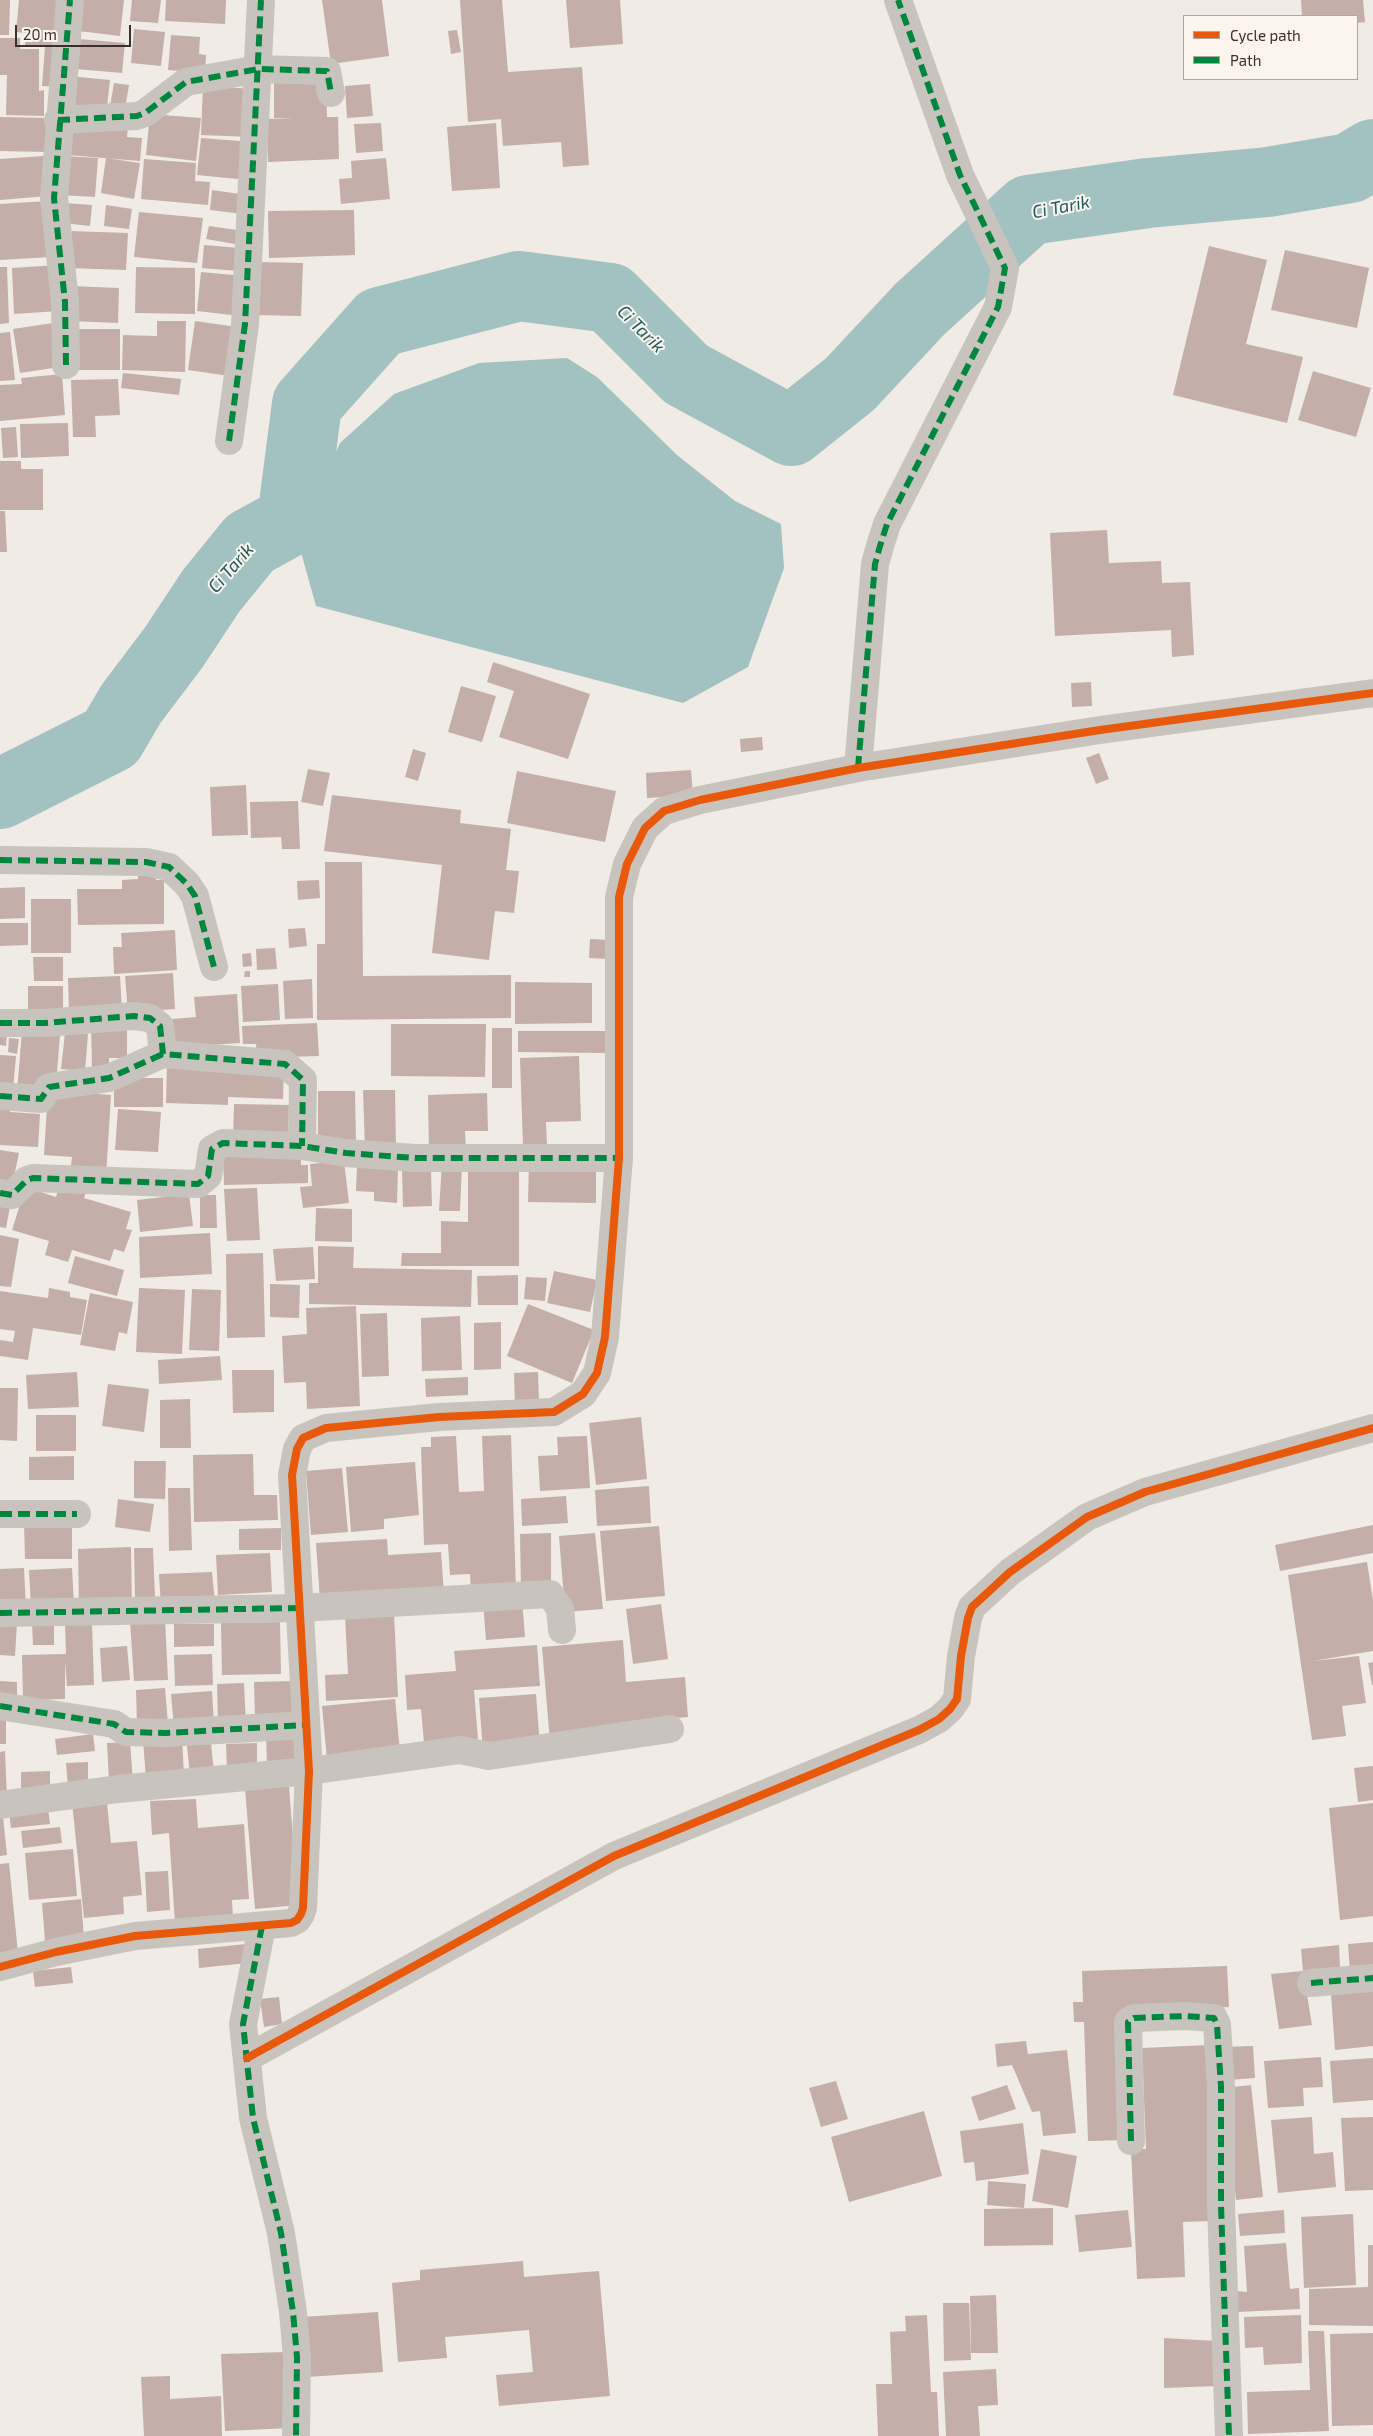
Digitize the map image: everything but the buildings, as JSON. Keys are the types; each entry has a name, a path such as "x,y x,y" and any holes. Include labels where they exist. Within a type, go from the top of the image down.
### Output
{"street":[{"path":"66,365 65,302 54,198 58,120 70,0"},
{"path":"229,441 245,324 261,0"},
{"path":"858,768 877,555 888,524 998,307 1004,287 1005,268 960,175 898,0"},
{"path":"58,120 137,116 145,113 186,82 259,69 327,71 331,93"},
{"path":"0,1966 134,1936 262,1926 297,1920 303,1908 309,1771 292,1475 297,1449 304,1438 319,1430 335,1427 438,1417 554,1412 583,1394 597,1373 605,1337 619,1158 619,897 626,864 645,828 664,812 700,800 858,768 1100,730 1373,693"},
{"path":"0,860 146,862 169,867 187,884 195,896 214,967"},
{"path":"0,1023 44,1023 134,1016 150,1018 160,1026 163,1054"},
{"path":"0,1096 41,1099 49,1087 109,1078 163,1054 285,1064 303,1080 302,1146"},
{"path":"0,1193 12,1195 27,1180 33,1178 198,1184 208,1176 212,1149 216,1145 223,1143 302,1146 346,1154 415,1158 619,1158"},
{"path":"247,2058 614,1856 919,1730 939,1720 950,1709 957,1698 961,1656 972,1607 1010,1572 1087,1516 1144,1492 1373,1428"},
{"path":"0,1514 77,1514"},
{"path":"0,1613 300,1608 550,1594 560,1609 562,1630"},
{"path":"0,1706 114,1724 126,1732 166,1733 306,1725"},
{"path":"0,1805 118,1789 309,1771 460,1750 490,1756 670,1729"},
{"path":"262,1926 243,2024 253,2118 281,2233 293,2312 297,2357 296,2436"},
{"path":"1312,1983 1373,1978"},
{"path":"1131,2141 1128,2022 1134,2018 1185,2016 1214,2018 1218,2030 1221,2205 1229,2436"}],"water":[{"path":"567,358 597,377 677,455 735,501 781,524 784,568 748,667 683,703 316,606 292,520 311,506 340,443 394,394 479,363"}],"waterway":[{"name":"Ci Tarik","path":"0,794 111,738 131,704 174,647 211,591 250,543 292,520 307,404 380,322 519,286 610,298 686,374 791,431 850,384 920,309 1029,210 1148,193 1268,182 1350,168 1373,154"}],"marked path":[{"path":"66,365 65,302 54,198 70,0"},
{"path":"229,441 245,324 261,0"},
{"path":"858,768 875,564 880,546 887,524 998,307 1005,268 960,175 898,0"},
{"path":"58,120 137,116 145,113 186,82 259,69 327,71 331,93"},
{"path":"0,860 146,862 169,867 187,884 195,896 214,967"},
{"path":"0,1023 44,1023 134,1016 150,1018 160,1026 163,1054 285,1064 303,1080 302,1146"},
{"path":"0,1096 41,1099 49,1087 109,1078 163,1054"},
{"path":"0,1193 12,1195 27,1180 33,1178 198,1184 208,1176 212,1149 223,1143 302,1146 346,1153 415,1158 619,1158"},
{"path":"0,1514 77,1514"},
{"path":"0,1613 300,1608"},
{"path":"0,1706 114,1724 126,1732 166,1733 306,1725"},
{"path":"262,1926 243,2024 253,2118 281,2233 293,2312 297,2357 296,2436"},
{"path":"1311,1983 1373,1978"},
{"path":"1131,2141 1128,2022 1134,2018 1185,2016 1214,2018 1217,2025 1221,2087 1221,2205 1229,2436"}],"cycle path":[{"path":"0,1967 56,1952 135,1936 291,1923 297,1920 301,1914 303,1908 309,1771 292,1475 297,1449 303,1438 326,1428 439,1417 554,1412 583,1394 597,1373 605,1337 619,1158 619,897 627,864 645,828 664,811 700,800 858,768 1100,730 1373,693"},
{"path":"247,2058 614,1856 919,1730 939,1719 957,1699 961,1656 972,1607 1010,1572 1087,1517 1145,1492 1373,1428"}]}
